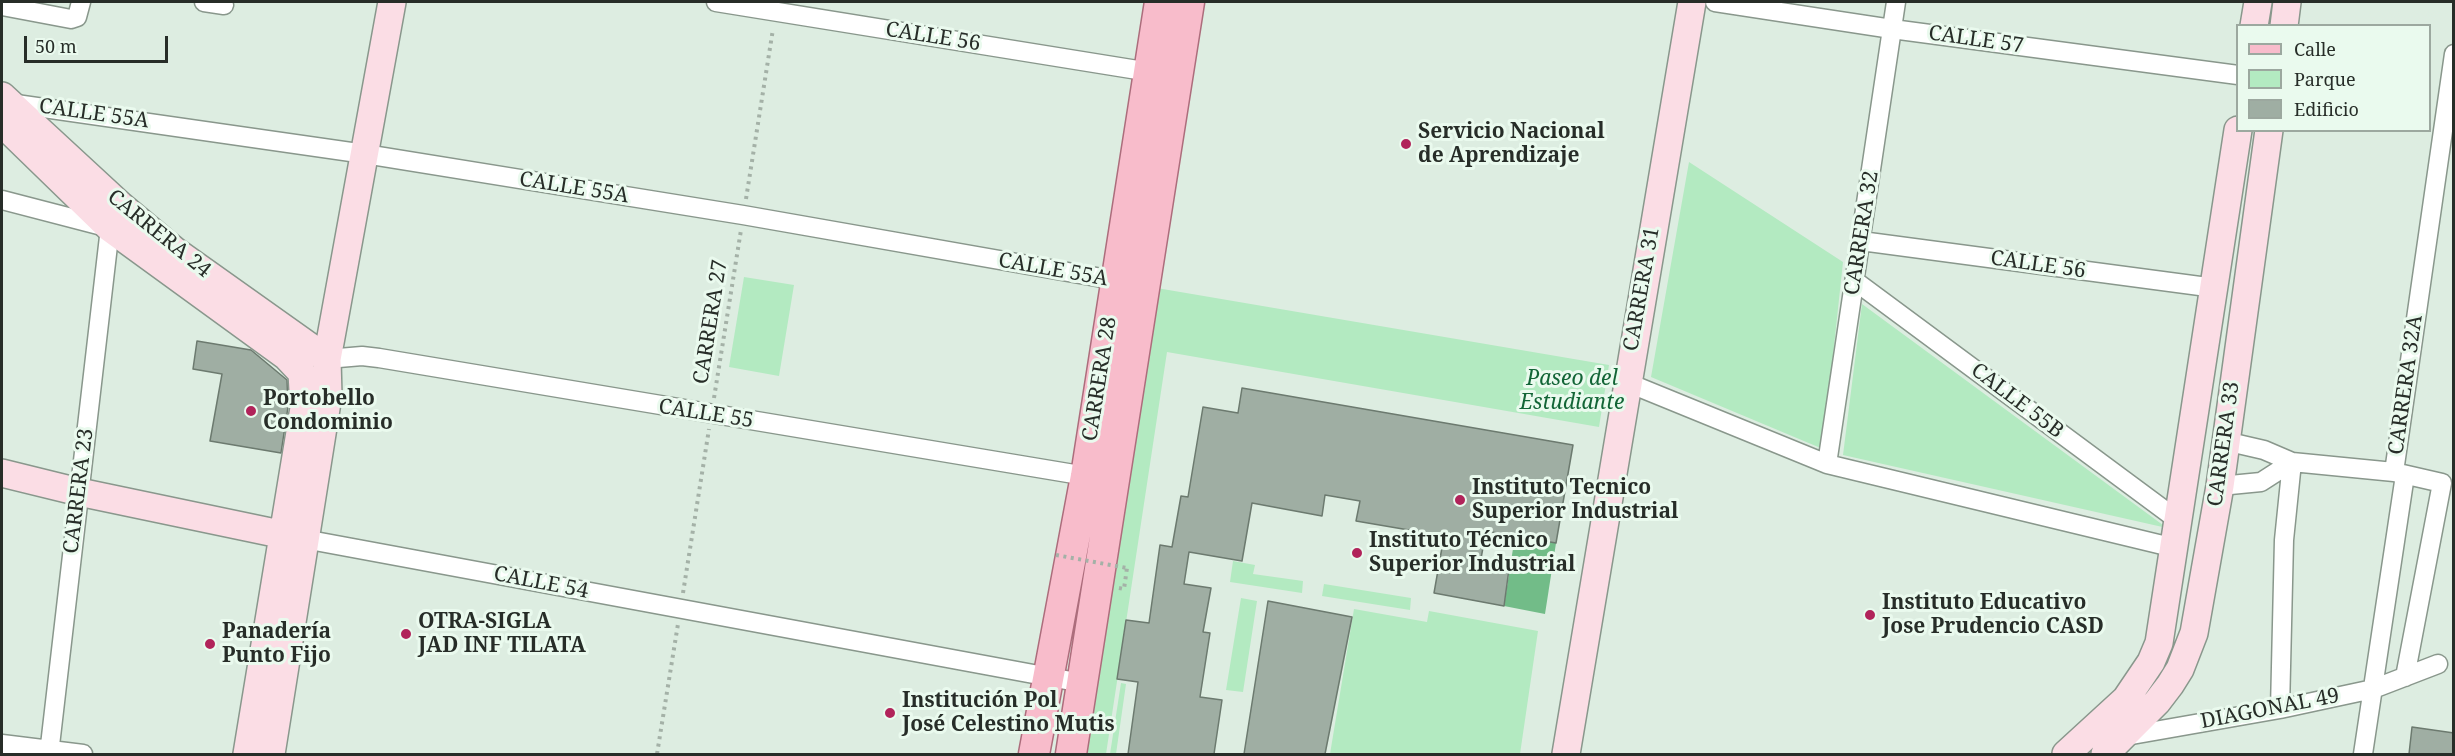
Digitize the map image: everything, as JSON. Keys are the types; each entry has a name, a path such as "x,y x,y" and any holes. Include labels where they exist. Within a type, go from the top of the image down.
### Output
{"main road":[{"name":"CARRERA 28","path":"1034,754 1086,476 1160,2"},
{"name":"CARRERA 28","path":"1071,754 1189,2"}],"street":[{"path":"2,6 70,19 77,17 81,2"},
{"path":"204,2 224,5"},
{"path":"247,754 293,537 328,396 327,359 392,2"},
{"name":"CALLE 56","path":"716,2 1150,72"},
{"name":"CARRERA 31","path":"1566,754 1626,382 1692,2"},
{"name":"CALLE 57","path":"1715,2 1892,29 2236,75"},
{"name":"CARRERA 32","path":"1827,464 1896,2"},
{"path":"2254,24 2258,2"},
{"path":"2284,24 2287,2"},
{"name":"CARRERA 32A","path":"2405,677 2442,483 2399,473 2454,54"},
{"name":"CALLE 55A","path":"4,106 365,154 743,215 1145,286"},
{"name":"CARRERA 24","path":"4,106 110,228 286,356 302,373"},
{"name":"CARRERA 24","path":"4,106 175,251 327,359"},
{"name":"CARRERA 33","path":"2066,754 2126,699 2151,662 2159,643 2238,132"},
{"name":"CARRERA 33","path":"2126,736 2170,685 2189,648 2220,486 2269,132"},
{"path":"2,200 110,228"},
{"name":"CARRERA 23","path":"49,752 110,228"},
{"name":"CALLE 56","path":"1861,241 2215,288"},
{"name":"CALLE 55B","path":"1855,281 2179,521"},
{"name":"CALLE 55","path":"327,359 362,356 379,358 1086,476"},
{"path":"271,754 304,408 302,373 327,359"},
{"path":"1626,382 1827,464 2175,548"},
{"path":"2225,441 2264,450 2292,462 2399,473 2363,754"},
{"path":"2185,479 2198,487 2262,482 2292,462"},
{"path":"2280,709 2284,540 2292,462"},
{"name":"CALLE 54","path":"2,473 79,492 293,537 1082,683"},
{"path":"2179,521 2193,521 2211,532"},
{"name":"DIAGONAL 49","path":"2126,736 2280,709 2373,689 2438,664"},
{"path":"2105,754 2126,736"},
{"path":"2,744 49,752 83,754"}],"path":[{"name":"CARRERA 27","path":"657,754 776,11"},
{"path":"1056,555 1127,568 1124,588"}],"green space":[{"path":"1689,162 1843,262 1823,449 1651,377"},
{"path":"744,277 794,285 779,376 729,367"},
{"name":"Paseo del Estudiante","path":"1145,286 1609,365 1599,427 1167,352 1106,754 1070,754"},
{"path":"1862,304 2167,528 1843,455"},
{"path":"1515,536 1556,543 1545,614 1504,606"},
{"path":"1233,561 1255,565 1253,574 1303,581 1302,593 1230,582"},
{"path":"1324,584 1411,598 1410,610 1322,596"},
{"path":"1241,598 1257,601 1243,692 1226,690"},
{"path":"1354,609 1427,622 1429,611 1538,631 1520,754 1330,754"},
{"path":"1121,683 1126,684 1116,754 1110,754"}],"building":[{"name":"Portobello Condominio","path":"197,341 251,350 287,380 288,407 281,453 210,441 222,374 193,369"},
{"name":"Instituto Tecnico Superior Industrial","path":"1242,388 1573,445 1556,543 1486,531 1480,564 1509,569 1504,606 1434,593 1444,536 1356,521 1360,501 1325,495 1322,516 1252,503 1242,561 1189,552 1184,584 1211,588 1203,632 1210,633 1200,697 1222,700 1214,754 1128,754 1138,682 1117,679 1126,620 1149,623 1160,545 1172,547 1181,496 1188,497 1203,407 1238,413"},
{"path":"1268,601 1352,617 1325,754 1244,754"},
{"path":"2412,727 2454,733 2454,754 2409,754"}],"place":[{"name":"Servicio Nacional de Aprendizaje","path":"1406,144"},
{"name":"Portobello Condominio","path":"251,411"},
{"name":"Instituto Tecnico Superior Industrial","path":"1460,500"},
{"name":"Instituto Técnico Superior Industrial","path":"1357,553"},
{"name":"Instituto Educativo Jose Prudencio CASD","path":"1870,615"},
{"name":"OTRA-SIGLA JAD INF TILATA","path":"406,634"},
{"name":"Panadería Punto Fijo","path":"210,644"},
{"name":"Institución Pol José Celestino Mutis","path":"890,713"}]}
